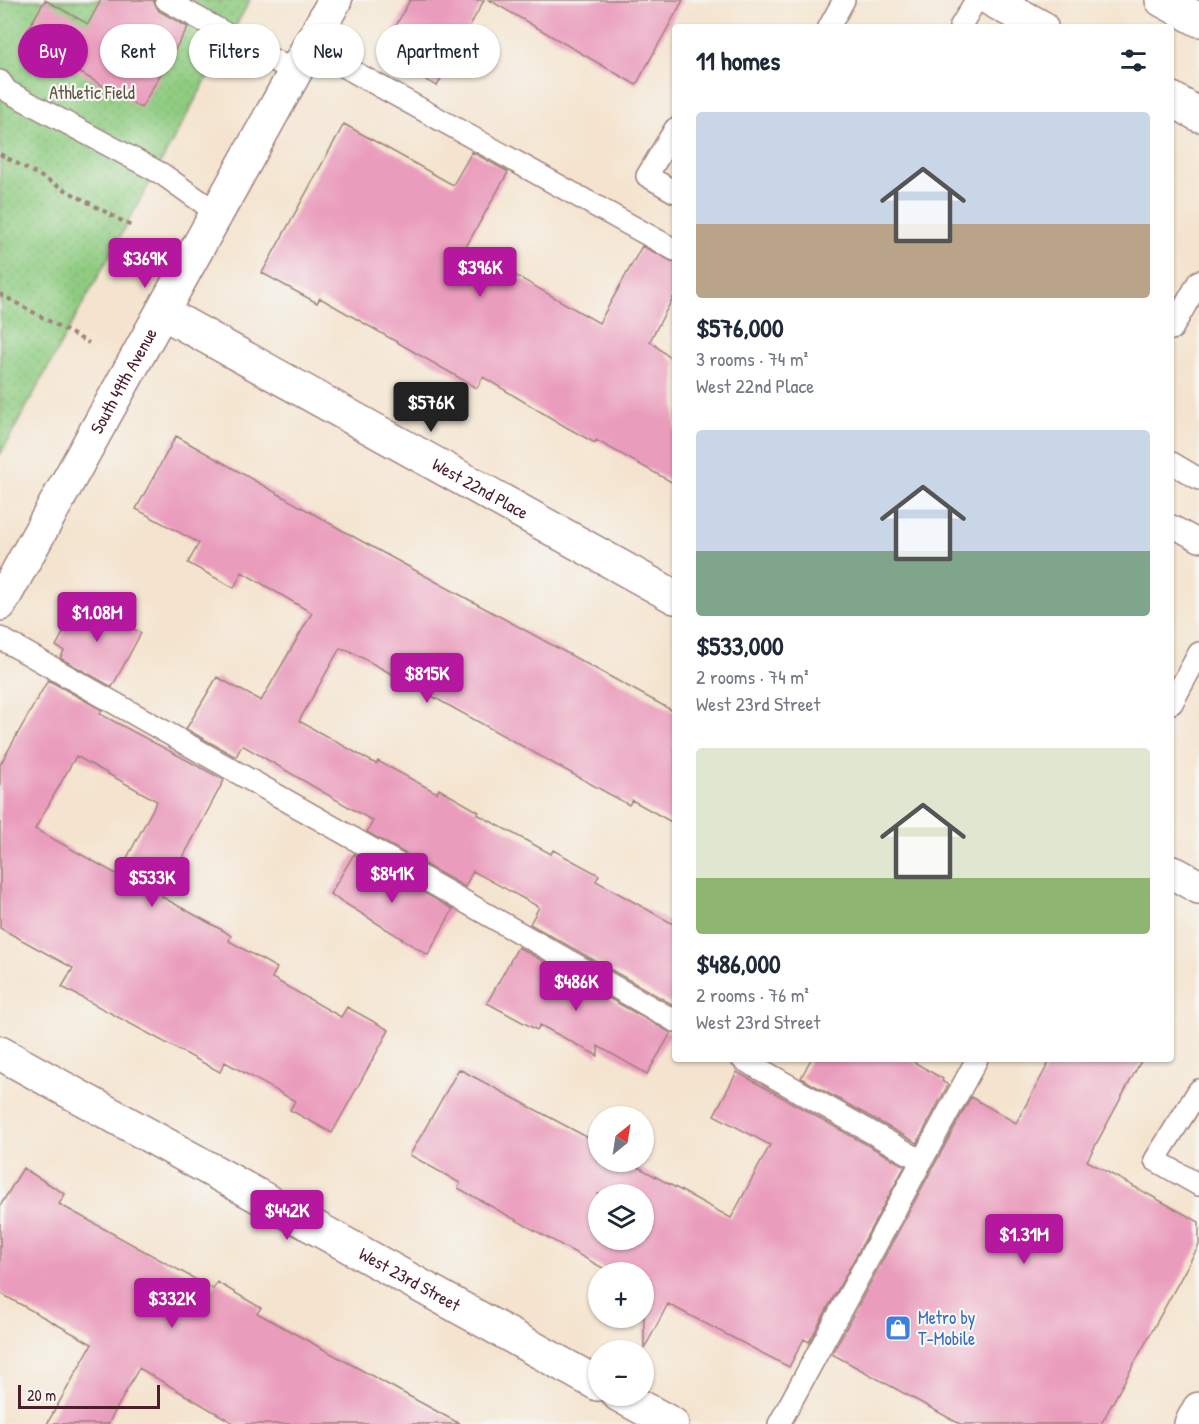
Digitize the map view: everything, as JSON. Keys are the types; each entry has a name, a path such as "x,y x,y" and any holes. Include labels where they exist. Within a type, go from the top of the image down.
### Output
{"street":[{"name":"South 49th Avenue","path":"322,24 335,0"},
{"path":"992,0 1036,24"},
{"path":"1162,0 1199,20"},
{"name":"South 49th Avenue","path":"0,604 292,77"},
{"path":"1174,100 1199,115"},
{"name":"West 22nd Place","path":"162,312 672,595"},
{"path":"1174,873 1199,887"},
{"name":"West 23rd Street","path":"0,1053 588,1378"},
{"path":"639,1406 672,1424"},
{"path":"1191,1424 1199,1409"}],"lane":[{"path":"166,0 292,55"},
{"path":"831,24 844,0"},
{"path":"962,24 976,0"},
{"path":"339,78 672,248"},
{"path":"0,81 7,91 162,174 217,213"},
{"path":"672,134 647,176 672,190"},
{"path":"1174,325 1199,281"},
{"path":"1174,465 1199,479"},
{"path":"1174,527 1199,541"},
{"path":"0,638 672,1019"},
{"path":"1174,699 1199,653"},
{"path":"747,1062 922,1161"},
{"path":"778,1424 976,1062"},
{"path":"1199,1090 1155,1160 1199,1185"}],"path":[{"path":"0,154 133,227"},
{"path":"0,294 89,343"}],"green space":[{"name":"Athletic Field","path":"0,0 250,0 237,24 189,24 189,78 207,78 0,455"}],"building":[{"path":"45,0 88,24 31,24"},
{"path":"101,0 153,0 159,11 188,27 177,46 177,24 100,24 100,78 158,78 141,108 88,77 88,24"},
{"path":"410,0 484,0 471,24 397,24"},
{"path":"489,0 683,0 636,85"},
{"path":"422,78 441,78 437,86"},
{"path":"344,124 453,185 472,152 508,172 466,247 599,323 642,246 672,261 672,300 650,341 672,359 672,482 596,440 595,443 566,427 483,377 477,388 320,298 317,303 262,273"},
{"path":"176,436 354,537 672,710 672,822 632,800 629,805 348,650 340,648 299,721 376,764 378,761 437,793 439,789 479,812 477,814 551,854 553,850 599,875 596,881 672,923 672,1004 530,924 539,907 473,871 465,887 367,832 373,821 242,745 236,757 186,729 217,677 261,701 312,613 242,572 234,588 188,563 199,543 136,509"},
{"path":"81,600 141,633 112,687 60,658 64,651 56,646"},
{"path":"48,680 102,710 100,714 224,780 162,897 224,931 231,936 229,941 277,968 272,978 341,1017 347,1007 389,1030 332,1133 290,1110 295,1101 225,1062 220,1072 62,987 73,968 0,928 0,765","holes":["76,756 157,801 118,875 35,829"]},
{"path":"354,854 453,909 428,955 330,894"},
{"path":"518,947 671,1033 647,1074 598,1046 598,1056 540,1025 537,1030 487,1003"},
{"path":"809,1062 914,1062 943,1079 942,1081 948,1085 917,1143 801,1078"},
{"path":"1049,1062 1140,1062 1087,1161 1199,1222 1199,1245 1101,1424 960,1424 832,1354 971,1097 1016,1123"},
{"path":"459,1069 588,1138 588,1172 647,1172 731,1218 770,1145 714,1115 737,1072 905,1166 809,1342 804,1339 789,1367 668,1304 649,1340 644,1340 644,1328 654,1328 654,1262 592,1262 458,1188 460,1183 410,1155"},
{"path":"23,1168 65,1194 59,1204 213,1289 217,1282 261,1308 257,1313 460,1424 235,1424 139,1368 108,1424 47,1424 92,1344 0,1293 0,1206"}],"place":[{"name":"Metro by T-Mobile","path":"898,1328"}]}
